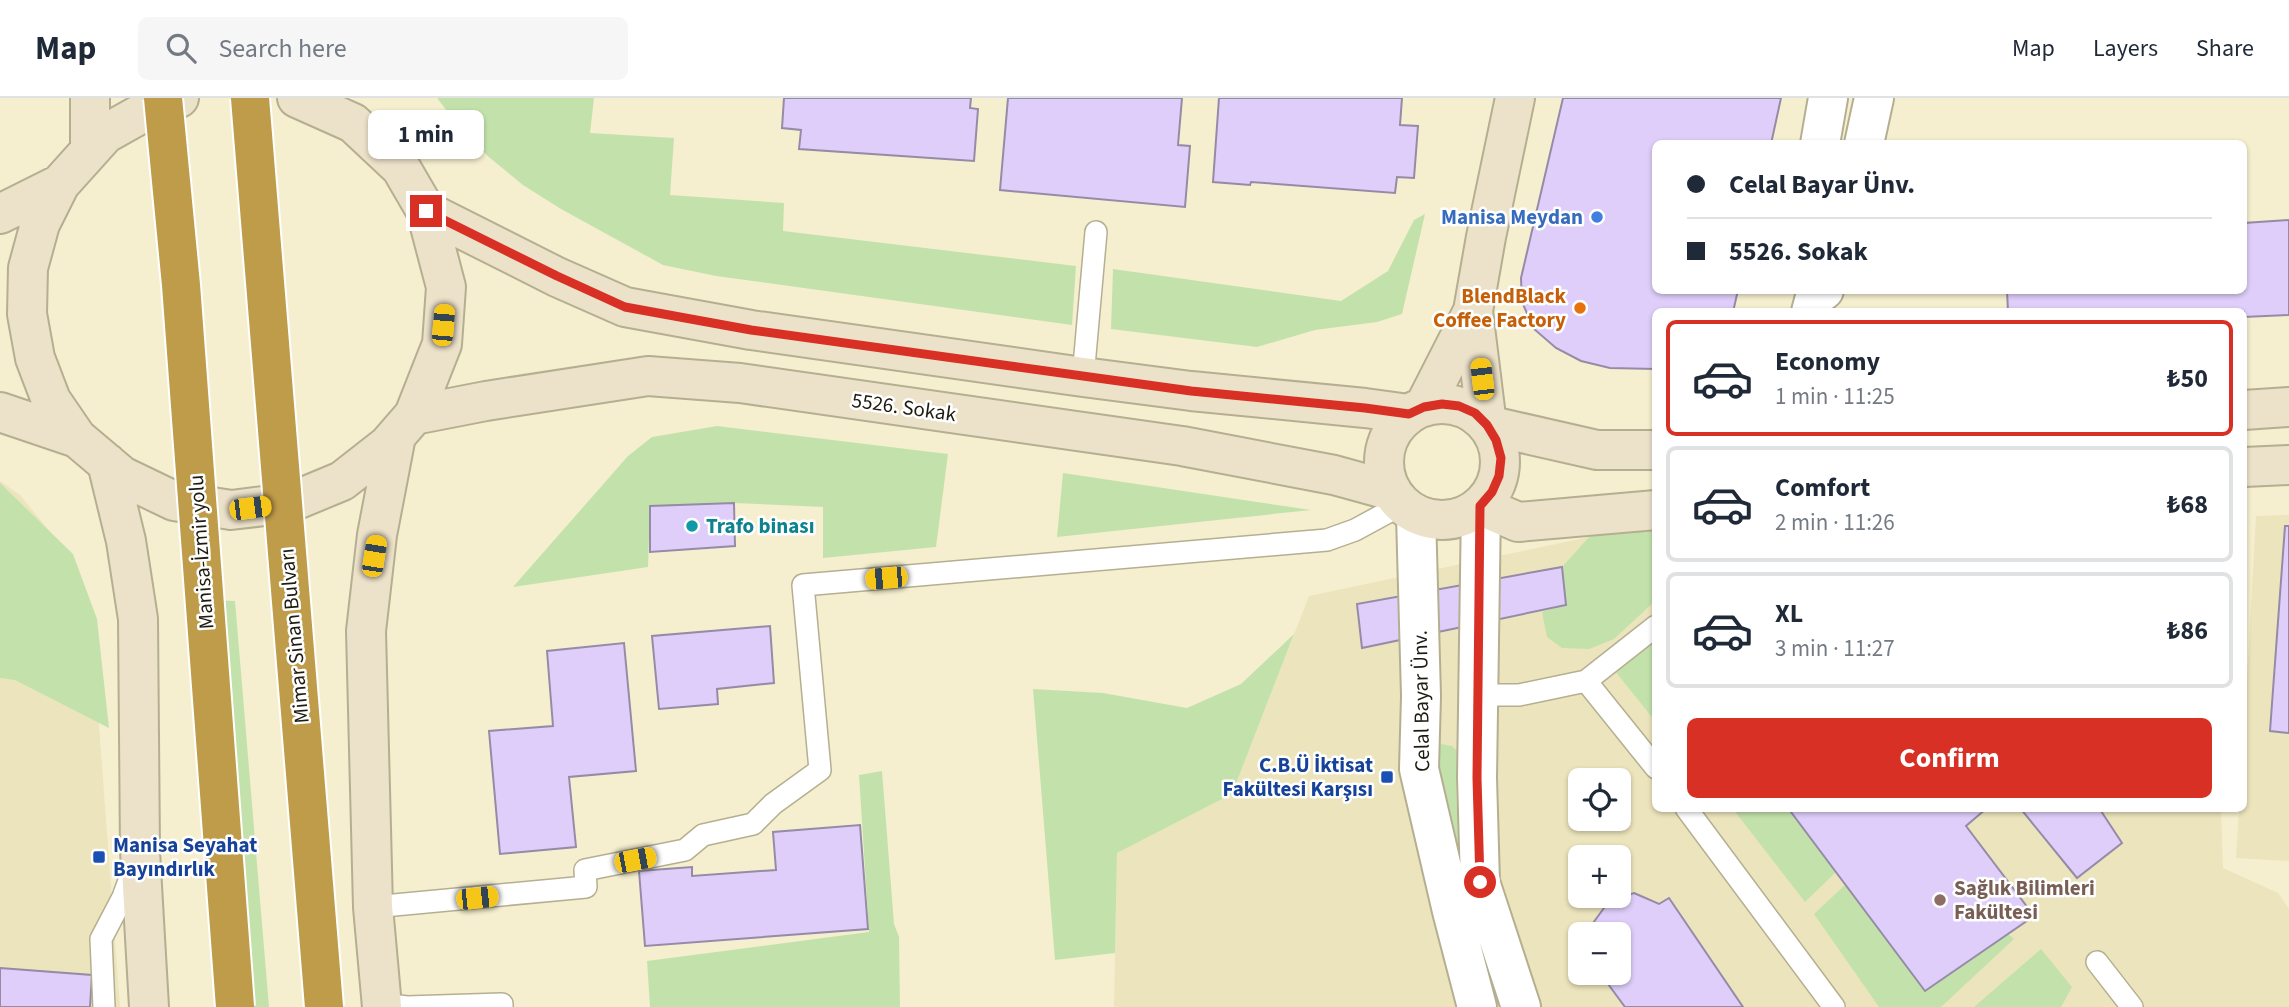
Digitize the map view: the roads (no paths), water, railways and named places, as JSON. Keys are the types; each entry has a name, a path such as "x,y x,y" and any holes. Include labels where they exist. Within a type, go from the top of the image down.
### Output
{"highway":[{"name":"Manisa-İzmir yolu","path":"163,98 181,285 235,1007"},
{"name":"Mimar Sinan Bulvarı","path":"250,98 324,1007"}],"street":[{"path":"90,98 90,150"},
{"path":"179,98 162,102 105,134 60,184 40,224 28,268 27,314 35,358 51,400 77,438 122,476 174,501 231,510 289,503 342,481 405,426"},
{"path":"297,98 353,123 401,168"},
{"path":"367,98 401,168 426,211 446,287 442,344 405,426 377,536 366,631 373,907 382,1006"},
{"path":"1487,425 1473,311 1515,98"},
{"path":"1820,140 1828,98"},
{"path":"1865,140 1874,98"},
{"path":"0,215 60,184"},
{"path":"426,211 625,307 751,330 1191,391 1365,408 1417,410 1442,404 1459,406 1475,413 1487,425 1496,440 1501,458 1499,476 1492,492 1480,506 1466,515 1450,520 1433,520 1403,504 1386,475 1386,449 1396,426 1417,410 1473,311"},
{"name":"5526. Sokak","path":"405,426 499,399 648,376 740,383 1182,446 1334,475 1403,504"},
{"path":"2247,410 2289,407"},
{"path":"0,412 77,438"},
{"path":"1487,425 1597,450 1652,450"},
{"path":"107,463 126,541 138,619 140,851 149,1007"},
{"path":"2247,467 2289,465"},
{"name":"Celal Bayar Ünv.","path":"1403,504 1422,696 1419,769 1477,1007"},
{"path":"1480,506 1518,522 1652,510"},
{"path":"1480,506 1477,778 1480,882 1521,1007"},
{"path":"1422,696 1478,695"}],"lane":[{"path":"1083,377 1096,232"},
{"path":"373,907 586,887 585,870 685,850 703,835 753,824 773,804 820,770 803,585 1327,540 1355,530 1403,504"},
{"path":"1478,695 1518,695 1586,681 1652,629"},
{"path":"1586,681 1652,763"},
{"path":"1689,812 1833,1007"},
{"path":"104,1007 101,939 123,897 140,851"},
{"path":"2097,962 2132,1007"},
{"path":"382,1006 502,1004 502,1007"}],"place":[{"name":"Manisa Meydan","path":"1597,217"},
{"name":"BlendBlack Coffee Factory","path":"1580,308"},
{"name":"Trafo binası","path":"692,526"},
{"name":"C.B.Ü İktisat Fakültesi Karşısı","path":"1387,777"},
{"name":"Manisa Seyahat Bayındırlık","path":"99,857"},
{"name":"Sağlık Bilimleri Fakültesi","path":"1940,900"}]}
